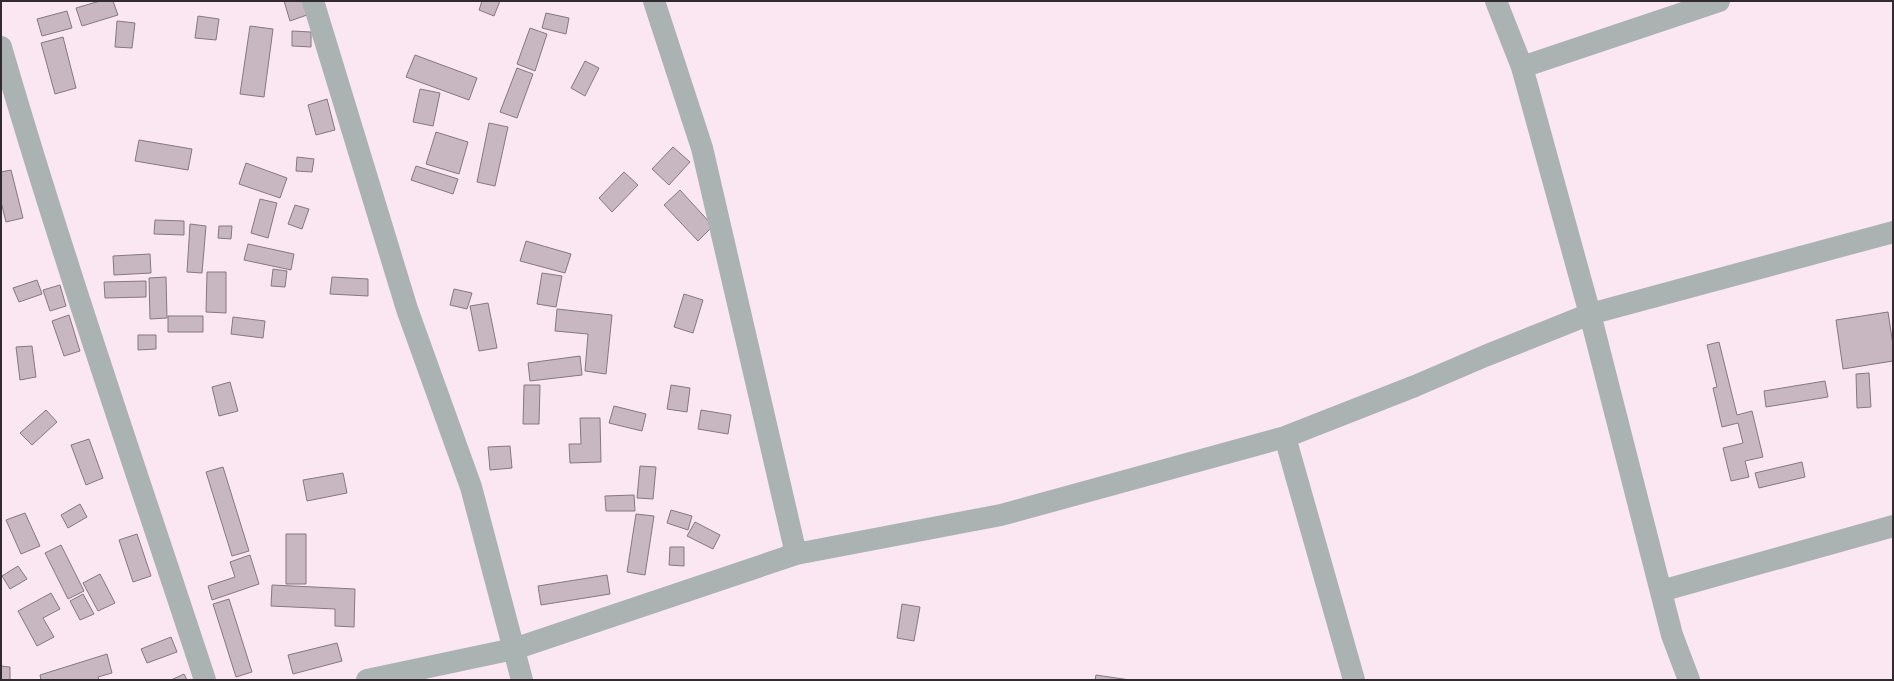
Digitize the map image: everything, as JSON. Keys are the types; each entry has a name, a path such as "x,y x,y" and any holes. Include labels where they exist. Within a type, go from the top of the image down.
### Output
{"street":[{"path":"313,1 407,309 471,487 522,680"},
{"path":"654,1 702,148 796,554"},
{"path":"1496,1 1522,68 1590,314 1672,635 1689,680"},
{"path":"1522,68 1719,1"},
{"path":"1,47 25,130 205,680"},
{"path":"367,680 514,649 796,554 1002,514 1284,437 1415,386 1590,314 1893,232"},
{"path":"1284,437 1354,680"},
{"path":"1661,591 1893,526"}],"building":[{"path":"100,1 113,1 118,15 82,26 76,8"},
{"path":"284,1 303,1 307,15 290,21"},
{"path":"482,1 500,1 494,16 479,10"},
{"path":"67,11 72,28 42,36 37,19"},
{"path":"546,13 569,18 566,34 542,28"},
{"path":"198,16 219,19 216,40 195,38"},
{"path":"117,21 135,23 132,48 115,47"},
{"path":"250,26 273,29 264,97 240,94"},
{"path":"530,28 547,34 535,71 517,64"},
{"path":"292,31 311,32 311,47 292,46"},
{"path":"63,37 76,88 55,94 41,43"},
{"path":"415,55 477,78 469,100 406,77"},
{"path":"585,61 599,68 585,96 571,88"},
{"path":"517,68 533,74 517,118 500,112"},
{"path":"420,89 440,93 433,126 413,122"},
{"path":"327,99 335,130 316,135 308,105"},
{"path":"489,123 508,127 495,186 477,182"},
{"path":"436,132 468,142 459,174 426,164"},
{"path":"139,140 192,149 188,170 135,161"},
{"path":"673,147 690,162 669,185 652,169"},
{"path":"297,157 314,159 312,172 296,171"},
{"path":"246,163 287,178 280,198 239,184"},
{"path":"416,166 458,179 453,194 411,180"},
{"path":"11,170 23,218 6,222 1,202 1,172"},
{"path":"624,172 638,185 612,212 599,198"},
{"path":"680,190 713,226 698,241 664,205"},
{"path":"260,199 277,203 268,238 251,233"},
{"path":"295,205 309,209 302,229 288,224"},
{"path":"155,220 184,221 184,235 154,234"},
{"path":"190,224 206,226 202,273 187,272"},
{"path":"219,226 232,226 231,239 218,238"},
{"path":"526,241 571,254 565,273 520,261"},
{"path":"248,244 294,254 291,270 244,260"},
{"path":"150,254 151,273 114,275 113,256"},
{"path":"273,269 287,271 285,287 271,286"},
{"path":"207,272 226,272 226,313 206,312"},
{"path":"542,273 562,276 556,307 537,304"},
{"path":"166,277 167,318 150,319 149,278"},
{"path":"332,277 368,279 368,296 330,294"},
{"path":"37,280 42,294 19,302 13,288"},
{"path":"146,281 146,297 105,298 104,282"},
{"path":"60,285 66,306 50,311 43,290"},
{"path":"454,289 472,293 467,309 450,305"},
{"path":"684,294 703,300 693,333 674,327"},
{"path":"488,303 497,348 479,351 470,306"},
{"path":"557,309 612,315 606,374 585,371 588,334 555,331"},
{"path":"1888,312 1893,345 1893,361 1843,369 1836,320"},
{"path":"69,315 80,351 64,356 52,321"},
{"path":"168,316 203,316 203,332 168,332"},
{"path":"233,317 265,321 263,338 231,334"},
{"path":"138,335 156,335 156,349 138,350"},
{"path":"1719,342 1737,415 1752,411 1763,457 1745,461 1749,477 1731,481 1723,448 1743,443 1738,423 1722,427 1713,388 1717,387 1707,345"},
{"path":"32,346 36,377 20,380 16,347"},
{"path":"580,356 582,375 530,381 528,363"},
{"path":"1869,373 1871,407 1857,408 1856,374"},
{"path":"1825,381 1828,397 1766,407 1764,391"},
{"path":"230,382 238,411 219,416 212,387"},
{"path":"524,385 540,385 539,424 523,424"},
{"path":"671,385 690,388 687,412 667,409"},
{"path":"614,406 646,414 642,431 609,423"},
{"path":"46,410 57,422 32,445 20,433"},
{"path":"701,410 731,415 728,434 698,429"},
{"path":"580,418 600,418 601,462 570,463 569,444 581,444"},
{"path":"89,439 103,478 86,485 71,445"},
{"path":"510,446 512,468 490,470 488,447"},
{"path":"1802,462 1805,477 1759,488 1755,473"},
{"path":"640,466 656,467 653,499 637,498"},
{"path":"223,467 249,551 232,556 206,472"},
{"path":"343,473 347,493 307,501 303,480"},
{"path":"634,495 635,511 606,511 605,496"},
{"path":"80,504 87,517 68,528 61,515"},
{"path":"671,510 692,516 688,530 667,523"},
{"path":"25,513 40,546 21,554 6,520"},
{"path":"636,514 654,516 645,575 627,572"},
{"path":"695,522 720,535 713,549 687,536"},
{"path":"137,534 151,576 133,582 119,540"},
{"path":"286,534 306,534 306,584 286,584"},
{"path":"61,545 84,591 68,599 45,553"},
{"path":"670,547 684,547 684,566 669,565"},
{"path":"250,555 259,584 212,600 208,586 235,577 230,562"},
{"path":"18,566 27,579 10,589 2,576"},
{"path":"100,574 115,603 98,611 83,583"},
{"path":"607,575 610,594 541,605 538,586"},
{"path":"272,585 355,589 354,627 335,626 335,609 271,606"},
{"path":"51,593 60,609 43,618 54,637 37,646 18,611"},
{"path":"83,594 94,614 80,620 70,601"},
{"path":"229,599 252,672 236,677 213,604"},
{"path":"902,604 920,607 914,641 897,638"},
{"path":"171,637 177,652 147,663 141,649"},
{"path":"337,643 342,661 293,674 288,655"},
{"path":"107,654 112,673 98,677 99,680 41,680 40,675"},
{"path":"1,666 10,667 10,680 1,680"},
{"path":"184,674 187,680 171,680"},
{"path":"1096,675 1130,680 1095,680"}]}
